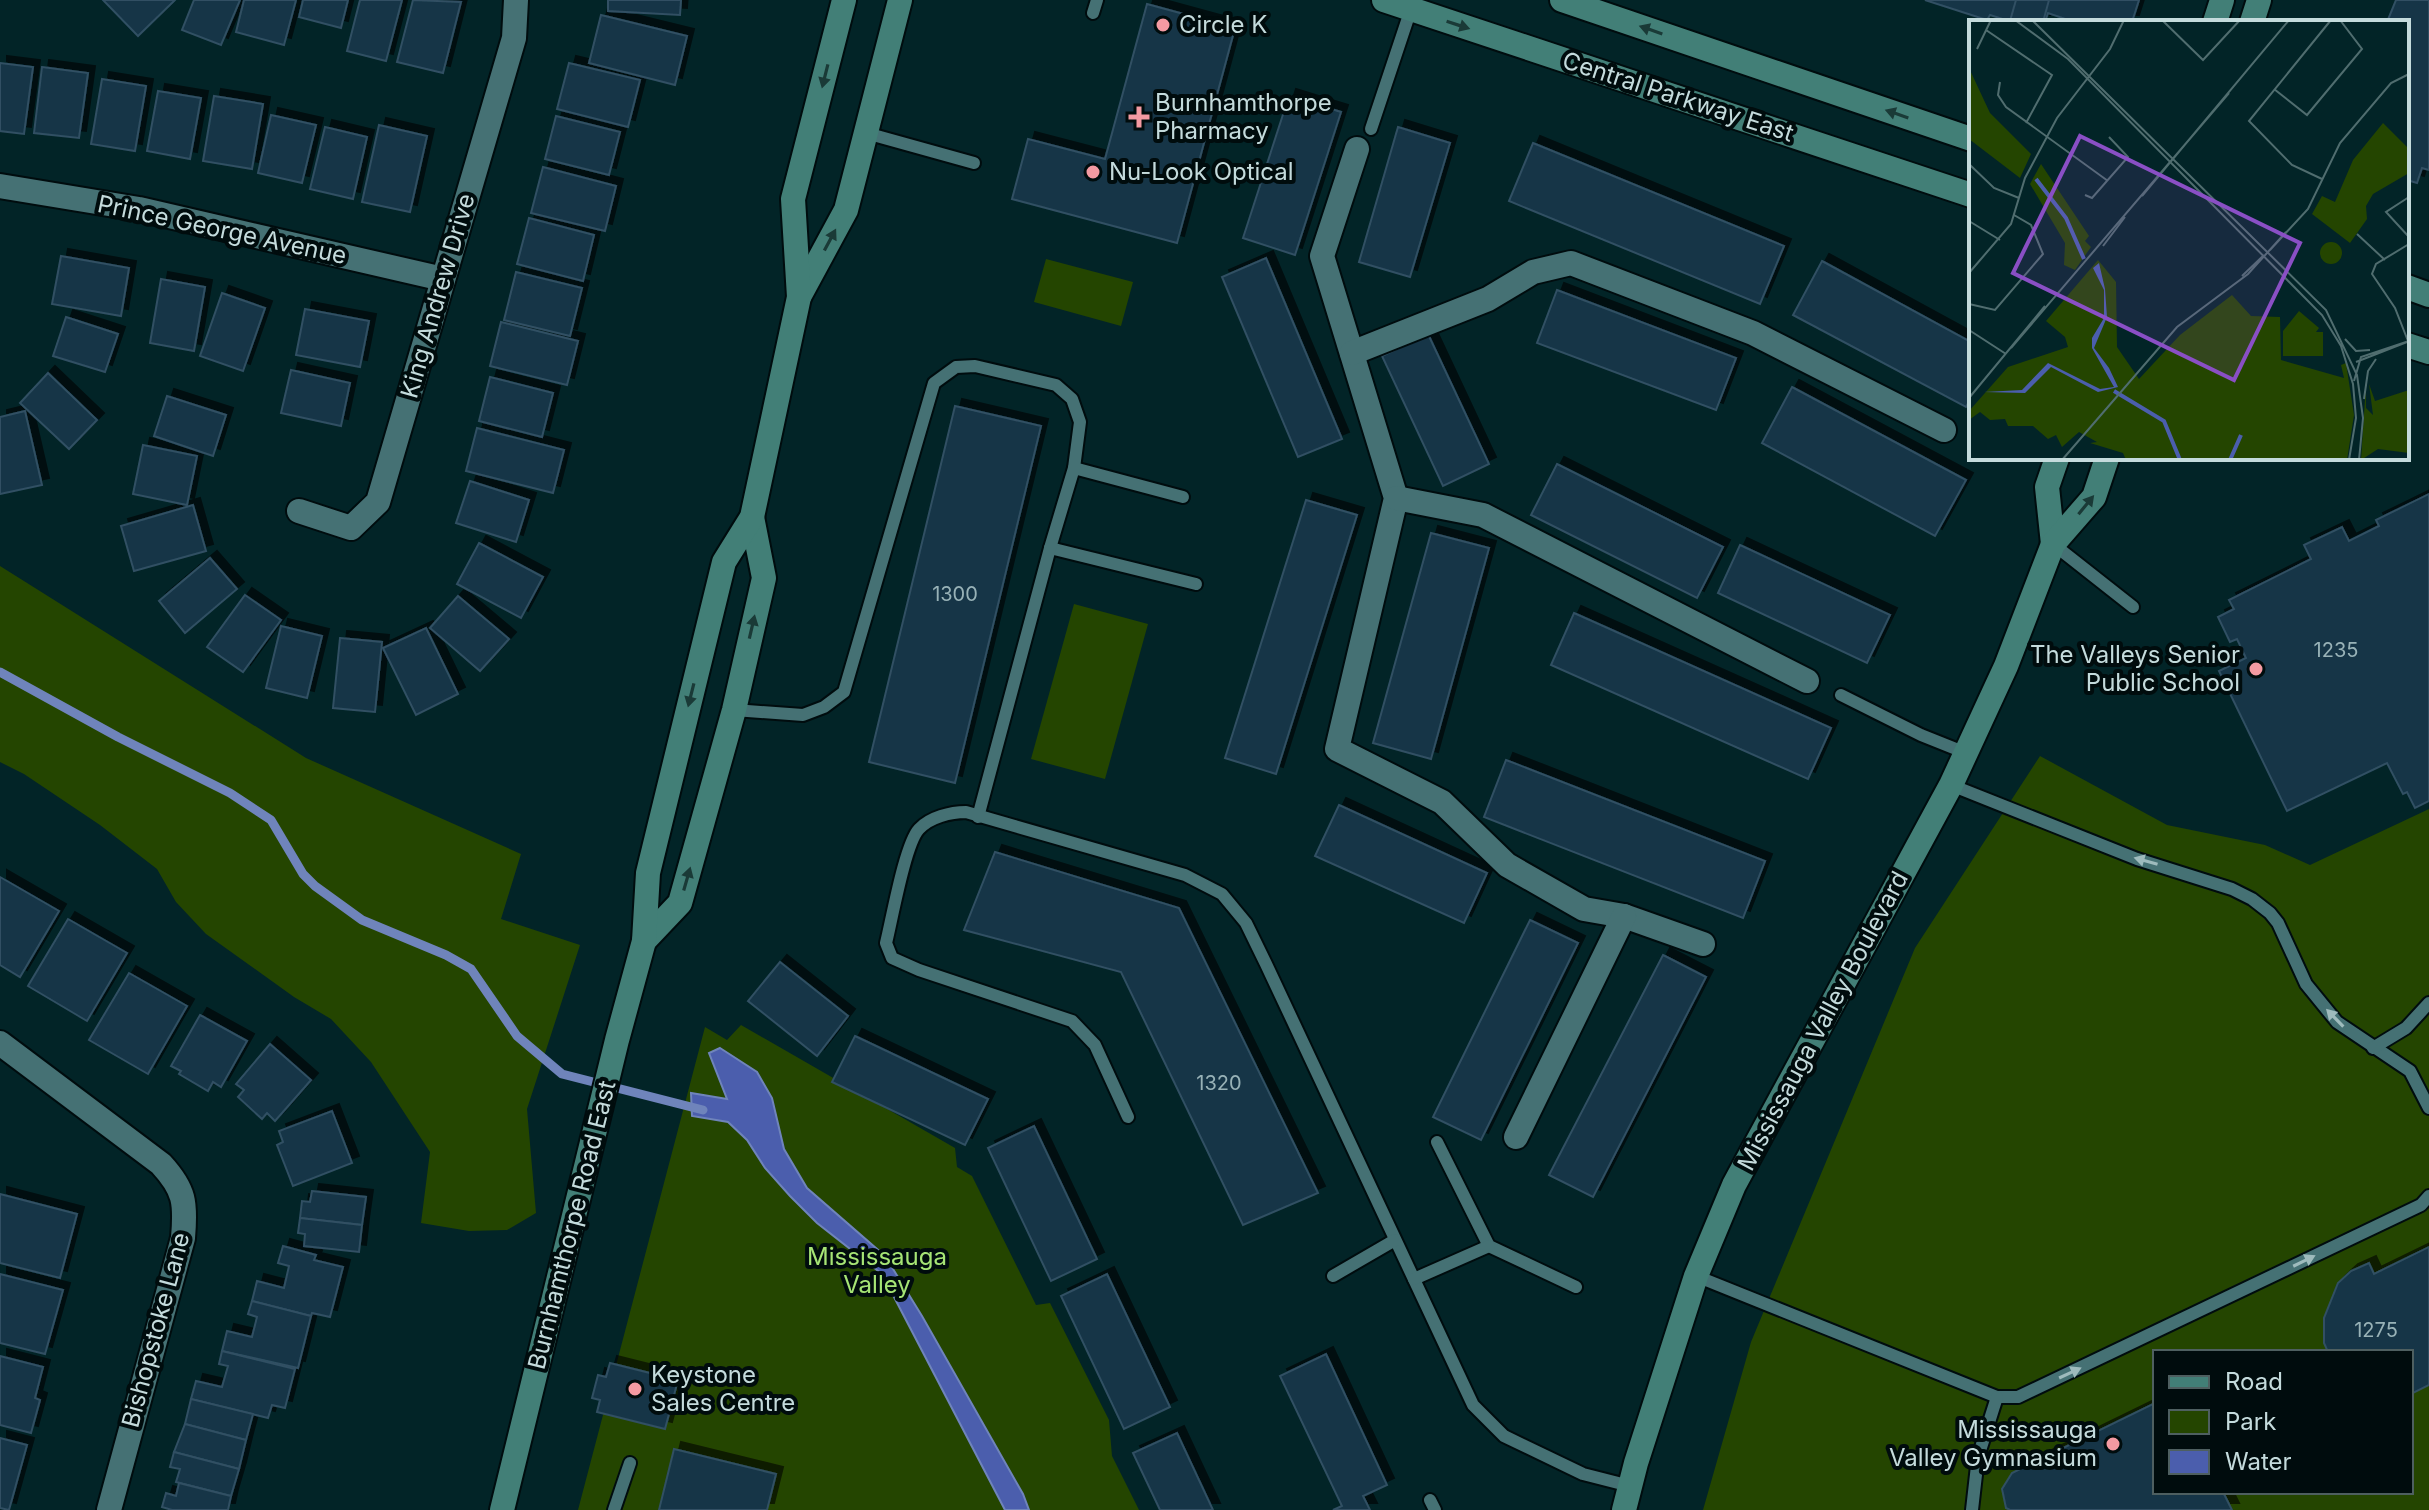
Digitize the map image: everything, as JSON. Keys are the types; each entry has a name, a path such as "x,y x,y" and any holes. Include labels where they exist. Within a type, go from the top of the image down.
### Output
{"street":[{"name":"King Andrew Drive","path":"299,511 351,528 378,502 514,38 516,0"},
{"name":"Burnhamthorpe Road East","path":"502,1510 644,941 648,873 724,562 752,517 799,297 793,199 844,0"},
{"name":"Burnhamthorpe Road East","path":"799,297 846,210 900,0"},
{"name":"Central Parkway East","path":"1384,0 1969,194"},
{"path":"1562,0 1969,138"},
{"path":"2216,20 2222,0"},
{"path":"2253,20 2259,0"},
{"path":"1357,149 1322,256 1396,498 1337,749 1442,802 1507,865 1584,909 1624,916 1703,944"},
{"name":"Prince George Avenue","path":"0,186 139,209 443,279"},
{"path":"1352,353 1488,299 1533,272 1571,263 1753,333 1944,430"},
{"path":"2409,288 2429,295"},
{"path":"2409,346 2429,352"},
{"name":"Mississauga Valley Boulevard","path":"2053,544 2047,487 2056,460"},
{"name":"Mississauga Valley Boulevard","path":"1624,1510 1696,1276 1734,1185 1951,785 2006,666 2053,544 2094,497 2106,460"},
{"path":"1396,498 1483,515 1807,681"},
{"name":"Burnhamthorpe Road East","path":"644,941 680,903 734,710 764,578 752,517"},
{"path":"1516,1137 1624,916"},
{"name":"Bishopstoke Lane","path":"0,1043 161,1164 178,1183 186,1207 183,1238 109,1510"}],"lane":[{"path":"1371,129 1411,9"},
{"path":"866,133 974,163"},
{"path":"734,710 803,715 824,707 844,692 934,383 956,367 975,366 1056,385 1072,399 1080,422 1074,468 978,817"},
{"path":"1074,468 1183,497"},
{"path":"2053,544 2133,607"},
{"path":"1050,548 1196,584"},
{"path":"1841,695 1921,735 1966,753"},
{"path":"1951,785 2137,859 2232,889 2252,899 2278,923 2306,984 2337,1022 2410,1071 2429,1108"},
{"path":"1128,1117 1095,1045 1072,1021 919,970 892,958 886,943 911,844 919,828 939,817 966,812 1185,875 1222,894 1246,923 1473,1405 1504,1436 1583,1474 1630,1486"},
{"path":"2373,1048 2406,1028 2429,1003"},
{"path":"1437,1142 1489,1246 1576,1287"},
{"path":"1696,1276 1997,1397 2018,1397 2421,1205 2429,1196"},
{"path":"1333,1276 1395,1240"},
{"path":"1414,1279 1489,1246"},
{"path":"1972,1510 1978,1457 1997,1397"},
{"path":"614,1510 630,1463"}],"green space":[{"path":"1046,259 1133,282 1121,326 1034,302"},
{"path":"0,566 306,758 521,854 501,919 580,945 527,1109 536,1213 507,1230 469,1231 421,1223 430,1152 371,1062 331,1019 294,997 206,934 176,902 157,869 100,825 24,774 0,762"},
{"path":"1074,604 1148,624 1105,779 1031,759"},
{"path":"2040,756 2167,825 2265,845 2310,865 2429,809 2429,1510 1703,1510 1751,1342 1915,948"},
{"name":"Mississauga Valley","path":"741,1025 955,1148 957,1167 972,1176 1036,1305 1050,1303 1109,1420 1112,1456 1139,1510 578,1510 705,1027 727,1040"}],"water":[{"path":"720,1048 757,1072 772,1098 784,1149 807,1188 885,1256 1023,1494 1029,1510 1005,1510 882,1274 817,1223 765,1168 747,1140 728,1122 692,1116 691,1093 727,1099 709,1053"}],"building":[{"path":"103,0 175,0 138,36"},
{"path":"194,0 240,0 221,45 182,30"},
{"path":"244,0 296,0 284,45 236,32"},
{"path":"303,0 348,0 341,28 299,17"},
{"path":"360,0 402,0 386,61 347,51"},
{"path":"413,0 461,2 443,73 397,62"},
{"path":"608,0 681,0 680,15 608,11"},
{"path":"1925,0 2139,0 2133,20 2068,20 2048,13 2046,20 2006,20 1990,15 1987,20"},
{"path":"2016,0 2049,0 2044,20 2010,20"},
{"path":"2396,0 2429,0 2429,170 2422,168 2417,183 2409,181 2409,20 2388,20"},
{"path":"1147,4 1235,28 1177,243 1012,199 1028,139 1105,159"},
{"path":"601,15 687,36 675,85 589,63"},
{"path":"0,63 33,67 24,134 0,131"},
{"path":"569,63 640,80 628,127 557,109"},
{"path":"42,67 88,73 79,138 34,133"},
{"path":"102,79 146,86 135,151 91,144"},
{"path":"158,91 201,98 190,159 147,151"},
{"path":"214,96 263,104 252,169 203,161"},
{"path":"1289,96 1341,112 1295,255 1243,238"},
{"path":"271,115 316,125 302,183 258,173"},
{"path":"556,116 620,132 609,175 545,159"},
{"path":"379,125 427,136 410,212 362,202"},
{"path":"325,127 367,137 353,199 310,189"},
{"path":"1398,127 1450,143 1410,277 1359,262"},
{"path":"1533,143 1784,246 1760,304 1509,201"},
{"path":"543,167 616,186 605,231 531,213"},
{"path":"529,218 594,235 583,281 517,264"},
{"path":"61,256 129,268 121,316 52,304"},
{"path":"1266,258 1342,439 1298,457 1222,277"},
{"path":"1822,261 1969,341 1969,402 1966,407 1793,315"},
{"path":"516,272 582,288 570,336 504,320"},
{"path":"161,279 205,287 194,351 150,343"},
{"path":"1557,290 1736,358 1716,410 1537,343"},
{"path":"222,293 265,308 243,371 200,356"},
{"path":"305,309 369,321 360,367 296,355"},
{"path":"66,317 118,334 105,372 53,356"},
{"path":"501,322 578,341 567,385 490,366"},
{"path":"1428,334 1489,464 1443,486 1382,356"},
{"path":"291,370 350,383 341,426 281,413"},
{"path":"48,373 97,420 69,449 20,403"},
{"path":"490,377 553,393 542,437 479,421"},
{"path":"1792,387 1966,480 1935,536 1762,443"},
{"path":"167,396 226,415 213,456 154,436"},
{"path":"955,406 1041,426 955,783 869,762"},
{"path":"25,411 42,485 0,494 0,417"},
{"path":"477,428 564,450 553,493 466,471"},
{"path":"143,445 197,456 187,505 133,494"},
{"path":"1557,464 1723,547 1697,598 1531,515"},
{"path":"470,481 529,500 516,542 456,523"},
{"path":"2429,494 2429,801 2415,808 2407,792 2403,794 2387,763 2287,811 2219,671 2246,658 2237,639 2230,642 2218,617 2234,609 2229,600 2311,559 2304,545 2342,527 2349,541 2379,526 2376,520"},
{"path":"1306,500 1357,515 1276,774 1225,758"},
{"path":"193,505 206,551 134,571 121,526"},
{"path":"1431,533 1489,548 1431,759 1373,743"},
{"path":"479,543 543,577 521,618 457,584"},
{"path":"1740,545 1890,615 1867,663 1718,593"},
{"path":"210,558 237,589 185,633 159,601"},
{"path":"245,595 281,620 243,672 207,647"},
{"path":"458,596 509,639 480,671 430,628"},
{"path":"1574,613 1831,728 1808,779 1551,665"},
{"path":"281,626 322,636 307,698 266,688"},
{"path":"426,628 458,694 416,715 383,648"},
{"path":"340,638 382,642 375,712 333,708"},
{"path":"1506,760 1765,861 1743,918 1484,817"},
{"path":"1339,805 1487,873 1464,923 1315,856"},
{"path":"995,852 1179,908 1318,1193 1243,1225 1121,972 964,930"},
{"path":"0,877 59,911 20,977 0,965"},
{"path":"68,919 127,953 87,1021 28,986"},
{"path":"1530,920 1578,943 1481,1140 1433,1117"},
{"path":"1663,955 1706,977 1593,1197 1549,1175"},
{"path":"780,962 848,1016 817,1056 748,1001"},
{"path":"129,973 187,1006 148,1074 89,1040"},
{"path":"200,1015 247,1041 221,1087 213,1082 208,1091 171,1066"},
{"path":"855,1036 988,1099 965,1145 832,1082"},
{"path":"270,1044 311,1080 275,1121 267,1113 262,1119 238,1097 244,1090 236,1084"},
{"path":"332,1111 352,1163 293,1186 277,1145 283,1142 279,1131"},
{"path":"1034,1126 1097,1259 1051,1281 988,1148"},
{"path":"312,1191 366,1197 362,1225 300,1218 302,1201 310,1202"},
{"path":"0,1194 77,1214 60,1278 0,1263"},
{"path":"300,1218 362,1225 359,1252 304,1246 305,1234 298,1233"},
{"path":"283,1246 316,1255 314,1260 343,1267 330,1317 312,1313 311,1316 252,1301 257,1281 284,1288 289,1266 278,1263"},
{"path":"2429,1247 2429,1385 2413,1393 2413,1350 2327,1350 2324,1343 2324,1318 2338,1283 2351,1271 2369,1263 2374,1274"},
{"path":"0,1274 63,1290 45,1354 0,1343"},
{"path":"1107,1274 1170,1407 1124,1429 1061,1296"},
{"path":"252,1301 311,1316 298,1368 222,1351 227,1331 252,1337 257,1317 248,1314"},
{"path":"222,1351 295,1369 285,1408 272,1405 268,1418 191,1399 196,1381 222,1387 228,1366 219,1364"},
{"path":"1326,1354 1387,1485 1363,1496 1370,1510 1333,1510 1342,1506 1280,1376"},
{"path":"0,1356 43,1367 35,1398 40,1400 31,1433 0,1425"},
{"name":"Keystone Sales Centre","path":"610,1363 678,1380 665,1429 597,1412 600,1400 592,1398 598,1375 606,1377"},
{"path":"191,1399 253,1414 246,1440 185,1424"},
{"name":"Mississauga Valley Gymnasium","path":"2153,1404 2153,1494 2224,1494 2232,1510 2010,1510 2006,1508 2002,1489 2012,1473"},
{"path":"185,1424 246,1440 239,1469 174,1452"},
{"path":"1177,1433 1213,1510 1160,1510 1133,1453"},
{"path":"0,1438 27,1445 9,1510 0,1508"},
{"path":"674,1449 776,1474 767,1510 659,1510"},
{"path":"174,1452 239,1469 231,1496 176,1482 180,1469 170,1467"},
{"path":"179,1483 231,1496 228,1510 172,1510 162,1507 166,1493 176,1496"}],"waterway":[{"path":"0,672 118,737 230,793 271,820 303,874 315,886 362,920 446,955 471,969 517,1036 562,1074 703,1110"}],"place":[{"name":"Circle K","path":"1163,25"},
{"name":"Burnhamthorpe Pharmacy","path":"1139,117"},
{"name":"Nu-Look Optical","path":"1093,172"},
{"name":"The Valleys Senior Public School","path":"2256,669"},
{"name":"Keystone Sales Centre","path":"635,1389"},
{"name":"Mississauga Valley Gymnasium","path":"2113,1444"}]}
